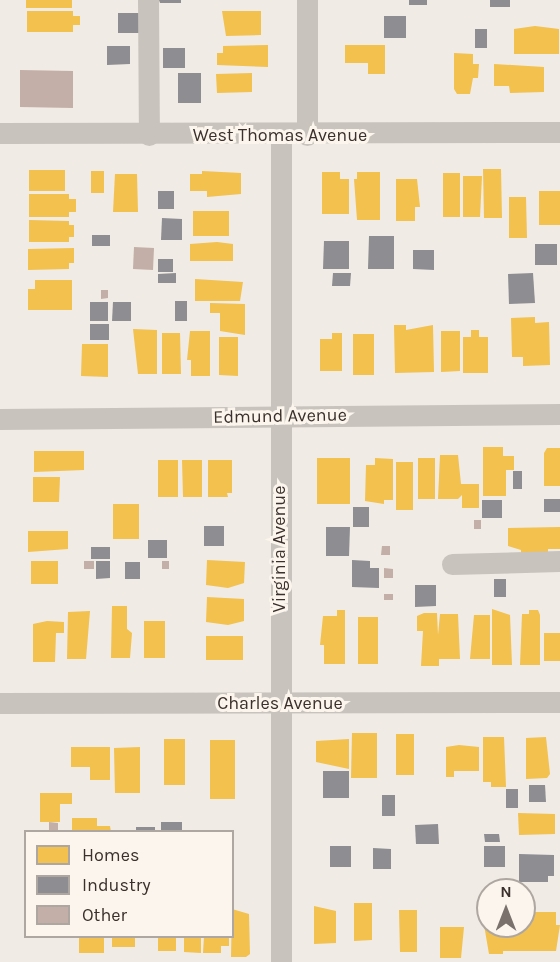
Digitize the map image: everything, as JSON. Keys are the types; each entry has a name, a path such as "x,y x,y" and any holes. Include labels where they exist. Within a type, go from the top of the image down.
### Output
{"street":[{"path":"148,0 149,135"},
{"path":"307,0 307,135"},
{"name":"West Thomas Avenue","path":"0,134 307,135 560,132"},
{"name":"Virginia Avenue","path":"281,135 279,416 281,962"},
{"name":"Edmund Avenue","path":"0,419 560,414"},
{"path":"452,564 560,561"},
{"name":"Charles Avenue","path":"0,703 560,702"}],"building: Homes":[{"path":"26,0 72,0 72,8 26,8"},
{"path":"27,11 73,11 73,16 80,16 80,25 73,25 73,32 27,32"},
{"path":"222,11 261,11 261,35 226,36"},
{"path":"535,26 559,29 559,54 514,54 514,29"},
{"path":"268,45 268,67 217,65 217,53 223,53 223,46"},
{"path":"345,45 385,45 385,74 368,74 368,63 345,63"},
{"path":"454,53 473,54 473,64 479,64 478,78 473,78 470,94 457,94 454,89"},
{"path":"494,64 544,67 544,92 510,93 509,86 494,86"},
{"path":"252,73 252,92 217,93 216,74"},
{"path":"483,169 501,169 502,218 484,218"},
{"path":"29,170 65,170 65,191 29,191"},
{"path":"91,171 104,171 104,193 91,193"},
{"path":"202,171 241,173 241,194 207,197 207,191 190,191 190,174 202,174"},
{"path":"322,172 340,172 340,179 349,179 349,214 322,214"},
{"path":"357,172 380,172 380,220 357,220 354,179 357,179"},
{"path":"443,173 460,173 460,217 443,217"},
{"path":"115,174 137,174 138,212 113,212"},
{"path":"463,176 482,176 480,217 463,217"},
{"path":"396,179 417,179 420,207 415,207 415,221 396,221"},
{"path":"539,191 560,191 560,225 539,225"},
{"path":"29,194 69,194 69,199 76,199 76,212 69,212 69,217 29,217"},
{"path":"509,197 526,197 527,238 509,238"},
{"path":"193,211 229,211 229,236 193,236"},
{"path":"29,220 69,221 69,225 74,225 74,237 69,237 69,242 29,242"},
{"path":"217,242 233,244 233,261 190,261 190,244"},
{"path":"74,248 74,263 69,263 69,269 28,270 28,249"},
{"path":"195,279 243,282 240,301 195,301"},
{"path":"35,280 72,280 72,310 28,310 28,289 35,289"},
{"path":"210,303 245,304 245,335 220,331 220,313 210,313"},
{"path":"535,317 535,323 549,322 550,365 523,366 523,357 512,357 511,318"},
{"path":"394,325 406,325 406,330 433,325 434,372 395,373"},
{"path":"133,329 157,330 157,374 138,374"},
{"path":"471,330 479,330 479,337 488,337 488,373 463,373 463,337 471,337"},
{"path":"190,331 210,331 210,376 191,376 191,360 187,360"},
{"path":"441,331 460,331 460,371 441,372"},
{"path":"162,333 180,333 181,374 162,374"},
{"path":"332,333 342,333 342,371 320,371 320,339 332,339"},
{"path":"353,334 374,334 374,375 353,375"},
{"path":"219,337 238,337 238,376 219,375"},
{"path":"82,344 108,344 108,377 81,376"},
{"path":"483,447 503,447 503,456 514,456 514,470 506,470 506,496 483,496"},
{"path":"547,448 560,448 560,486 544,486 544,453"},
{"path":"34,451 84,451 84,470 34,472"},
{"path":"440,455 458,455 461,484 479,484 479,508 462,508 462,495 458,499 438,499"},
{"path":"317,458 350,458 350,504 317,504"},
{"path":"375,458 393,459 393,500 384,500 384,504 365,501 366,465 375,465"},
{"path":"418,458 435,458 435,499 418,499"},
{"path":"158,460 178,460 178,497 158,497"},
{"path":"182,460 202,460 202,497 183,497"},
{"path":"208,460 232,460 232,493 227,493 228,497 208,497"},
{"path":"396,462 413,462 413,510 396,510"},
{"path":"33,477 60,477 59,502 33,502"},
{"path":"113,504 139,504 139,539 113,539"},
{"path":"560,527 560,549 548,549 548,554 521,554 521,550 508,546 508,528"},
{"path":"28,531 68,531 68,549 28,552"},
{"path":"207,560 245,562 244,583 228,588 206,585"},
{"path":"31,561 58,561 58,584 31,584"},
{"path":"207,597 244,599 244,621 228,625 206,622"},
{"path":"112,606 127,606 127,629 132,633 130,658 111,658"},
{"path":"492,609 510,615 512,665 492,665"},
{"path":"337,610 345,610 345,664 324,664 324,645 320,645 323,616 337,616"},
{"path":"529,610 538,610 540,615 540,665 520,665 522,614 529,614"},
{"path":"90,611 86,659 67,659 68,612"},
{"path":"424,613 437,613 438,635 440,614 458,614 460,659 439,659 439,666 421,666 423,631 417,631 417,616"},
{"path":"474,615 490,615 490,659 470,659"},
{"path":"358,617 378,617 378,664 358,664"},
{"path":"47,621 64,622 64,633 56,633 55,662 33,662 33,624"},
{"path":"144,621 165,621 165,658 144,658"},
{"path":"544,633 560,633 560,661 544,661"},
{"path":"206,636 243,636 243,660 206,660"},
{"path":"352,733 377,733 377,778 351,778"},
{"path":"396,734 414,734 414,775 396,775"},
{"path":"483,737 504,737 506,787 491,787 491,782 483,782"},
{"path":"546,737 550,774 547,778 526,779 526,738"},
{"path":"164,739 185,739 185,785 164,785"},
{"path":"349,739 349,769 316,762 316,741"},
{"path":"210,740 235,740 235,799 210,799"},
{"path":"459,745 479,747 479,771 454,771 454,777 446,777 446,747"},
{"path":"71,747 110,747 110,780 90,780 90,767 71,767"},
{"path":"140,747 140,793 115,793 114,748"},
{"path":"40,793 72,793 72,804 60,804 60,822 40,822"},
{"path":"518,813 555,814 555,834 519,835"},
{"path":"72,818 97,818 97,826 110,826 111,830 72,830"},
{"path":"354,903 372,903 372,940 354,941"},
{"path":"314,906 336,911 336,943 314,944"},
{"path":"234,910 249,914 250,954 246,957 231,957"},
{"path":"399,910 417,910 417,952 400,952"},
{"path":"536,912 556,912 556,925 560,925 556,951 503,951 503,954 489,954 486,938 536,938"},
{"path":"440,927 464,927 461,958 440,958"},
{"path":"79,938 104,938 104,953 79,953"},
{"path":"112,938 135,938 135,947 112,947"},
{"path":"158,938 176,938 176,951 158,951"},
{"path":"184,938 201,938 201,953 184,952"},
{"path":"204,938 229,938 229,946 221,946 221,953 203,953"}],"building: Industry":[{"path":"159,0 181,0 181,3 160,3"},
{"path":"409,0 427,0 427,5 409,5"},
{"path":"490,0 510,0 510,7 490,7"},
{"path":"118,13 139,13 139,33 118,33"},
{"path":"384,16 406,16 406,38 384,38"},
{"path":"475,29 487,29 487,48 475,48"},
{"path":"107,46 130,46 130,64 107,65"},
{"path":"163,48 185,48 185,68 163,68"},
{"path":"178,73 201,73 201,103 178,103"},
{"path":"158,191 174,191 174,209 158,209"},
{"path":"162,218 182,219 182,240 161,240"},
{"path":"92,235 110,235 110,246 92,246"},
{"path":"369,236 394,236 394,269 368,269"},
{"path":"324,241 349,241 349,269 323,269"},
{"path":"535,244 557,244 557,265 535,265"},
{"path":"413,250 434,250 434,270 413,269"},
{"path":"158,259 173,259 173,272 158,272"},
{"path":"176,273 176,283 158,283 158,274"},
{"path":"333,273 351,273 350,286 332,286"},
{"path":"533,273 535,303 509,304 508,274"},
{"path":"175,301 187,301 187,321 175,321"},
{"path":"90,302 108,302 108,321 90,321"},
{"path":"113,302 131,302 131,321 112,321"},
{"path":"90,324 109,324 109,340 90,340"},
{"path":"513,471 522,471 522,489 513,489"},
{"path":"544,499 560,499 560,512 544,512"},
{"path":"482,500 502,500 502,518 482,518"},
{"path":"353,507 369,507 369,527 353,527"},
{"path":"204,526 224,526 224,546 204,546"},
{"path":"326,527 350,527 349,556 326,556"},
{"path":"148,540 167,540 167,558 148,558"},
{"path":"91,547 110,547 110,559 91,559"},
{"path":"352,560 370,561 370,568 379,568 379,588 352,587"},
{"path":"96,561 110,561 110,578 96,579"},
{"path":"125,562 140,562 140,579 125,579"},
{"path":"494,579 506,579 506,597 494,597"},
{"path":"415,585 436,585 436,606 415,607"},
{"path":"323,771 349,771 349,798 323,798"},
{"path":"529,785 545,785 546,802 529,802"},
{"path":"506,789 518,789 518,808 506,808"},
{"path":"382,795 395,795 395,816 382,816"},
{"path":"161,822 182,822 182,830 161,830"},
{"path":"438,824 439,844 416,844 415,825"},
{"path":"136,827 155,827 155,830 136,830"},
{"path":"484,834 499,834 500,842 485,842"},
{"path":"330,846 351,846 351,867 330,867"},
{"path":"484,846 505,846 505,867 484,867"},
{"path":"373,848 391,849 391,869 373,869"},
{"path":"519,854 554,855 554,876 548,876 548,882 536,882 536,878 519,878"}],"building: Other":[{"path":"20,70 73,71 73,108 20,107"},
{"path":"134,247 154,248 153,270 133,269"},
{"path":"101,290 108,290 108,298 101,299"},
{"path":"474,520 481,520 481,529 474,529"},
{"path":"382,546 390,546 390,555 381,555"},
{"path":"84,561 94,561 94,569 84,569"},
{"path":"162,561 169,561 169,569 162,569"},
{"path":"384,568 393,569 393,578 384,578"},
{"path":"384,594 393,594 393,600 384,600"},
{"path":"49,822 58,823 58,830 49,830"}]}
